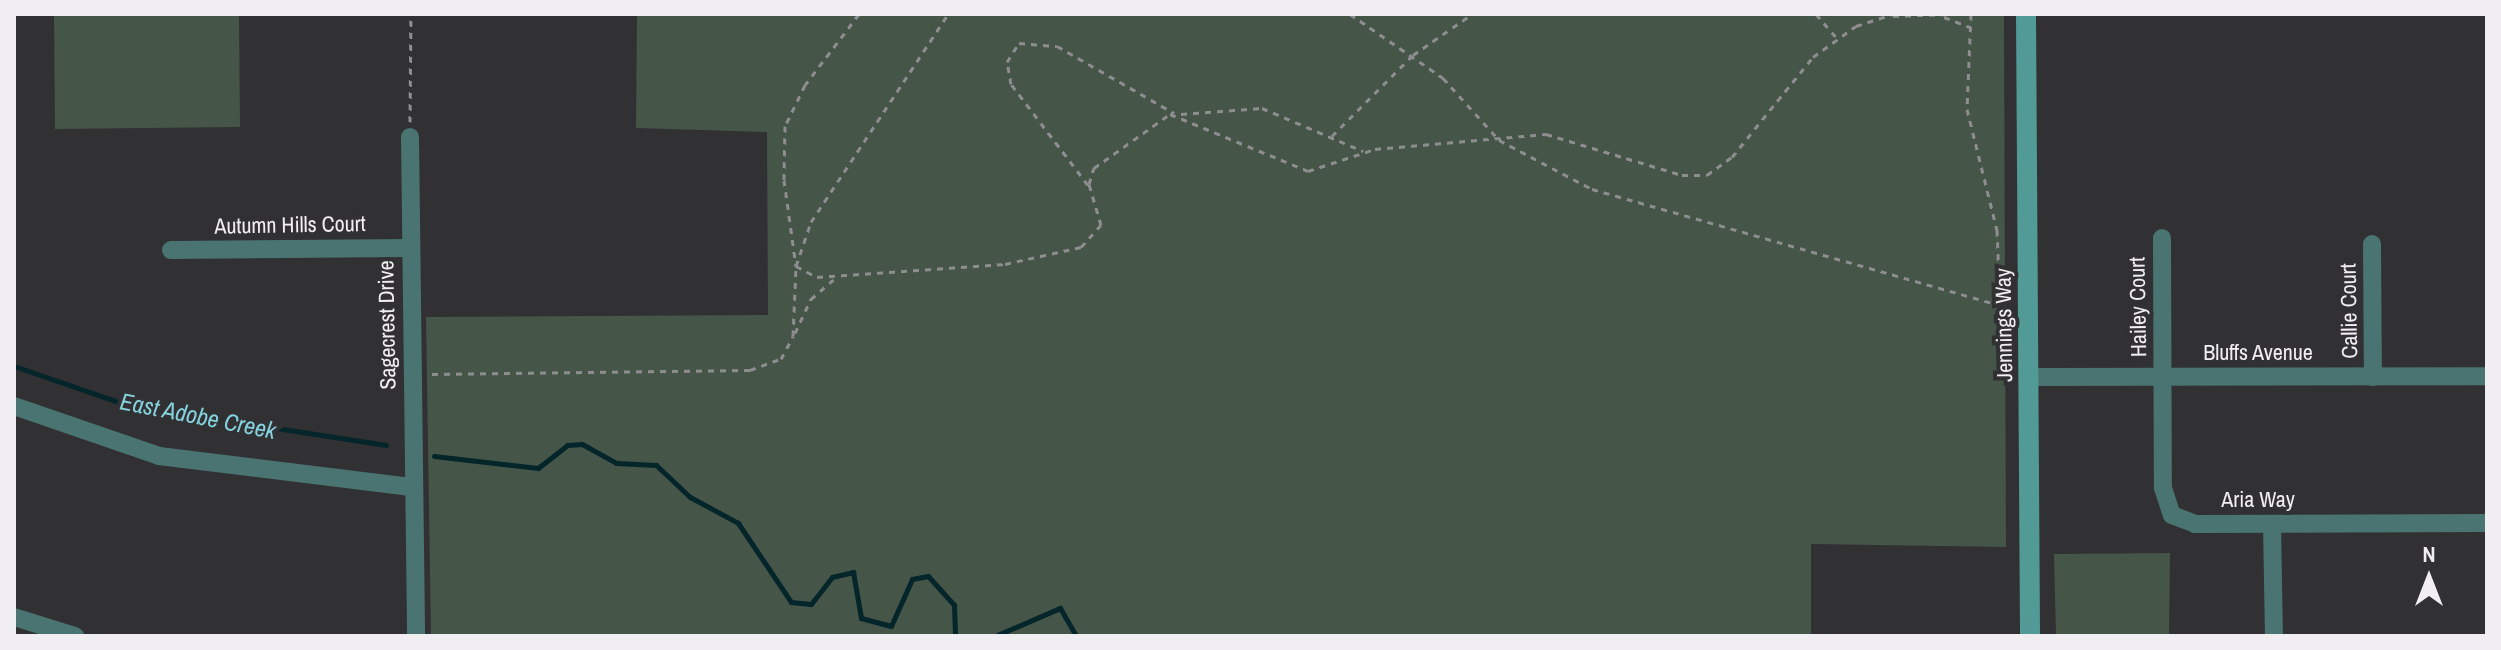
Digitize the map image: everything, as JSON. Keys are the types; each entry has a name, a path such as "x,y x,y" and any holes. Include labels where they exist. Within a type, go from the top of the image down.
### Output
{"street":[{"name":"Jennings Way","path":"2026,14 2030,636"},
{"name":"Sagecrest Drive","path":"410,137 416,636"},
{"name":"Hailey Court","path":"2162,238 2163,377"},
{"name":"Callie Court","path":"2372,244 2373,377"},
{"name":"Autumn Hills Court","path":"171,250 411,248"},
{"name":"Bluffs Avenue","path":"2029,377 2487,376"},
{"name":"Aria Way","path":"2163,377 2168,510 2187,523 2487,523"},
{"path":"14,406 159,456 413,487"},
{"path":"2272,524 2274,636"},
{"path":"14,617 75,636"}],"path":[{"path":"410,137 411,14"},
{"path":"793,336 796,266 784,180 785,126 796,99 859,14"},
{"path":"796,266 823,201 948,14"},
{"path":"1350,14 1413,55 1495,136 1627,202 2028,314"},
{"path":"1332,136 1413,55 1472,14"},
{"path":"1816,14 1837,38"},
{"path":"1944,17 1953,14"},
{"path":"1971,14 1967,109 1997,230 2000,306"},
{"path":"1092,192 1011,84 1007,62 1019,43 1057,46 1176,114 1308,171 1366,151 1495,136 1566,136 1682,175 1707,175 1732,157 1837,38 1890,15 1944,17 1970,27"},
{"path":"796,266 835,278 1005,264 1081,247 1101,225 1092,192 1094,168 1176,114 1262,108 1366,151"},
{"path":"412,375 759,369 781,359 811,299 835,278"}],"green space":[{"path":"54,14 239,14 240,127 55,129"},
{"path":"637,14 2004,14 2006,547 1811,544 1811,636 431,636 426,317 768,315 767,132 636,128"},
{"path":"2170,553 2169,636 2056,636 2054,554"}],"waterway":[{"name":"East Adobe Creek","path":"14,366 127,405 386,445"},
{"name":"East Adobe Creek","path":"434,456 538,468 567,445 582,444 616,463 656,465 690,497 738,523 791,602 811,604 832,577 853,572 861,618 891,626 912,579 928,576 954,605 955,636"},
{"name":"East Adobe Creek","path":"995,636 1060,608 1076,636"}]}
